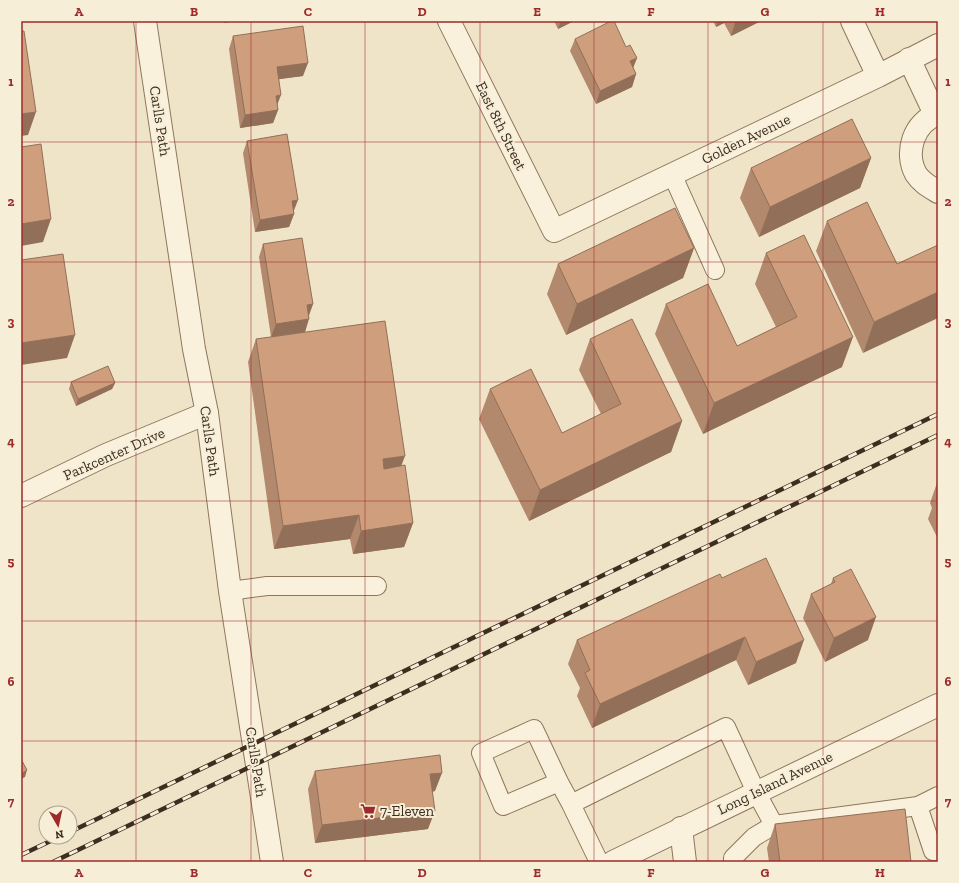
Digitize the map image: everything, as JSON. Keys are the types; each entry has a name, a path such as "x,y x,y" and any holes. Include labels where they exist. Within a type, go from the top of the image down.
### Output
{"street":[{"name":"Carlls Path","path":"145,21 194,349 207,413 230,591 272,862"},
{"name":"East 8th Street","path":"449,21 554,231"},
{"path":"852,21 878,76"},
{"name":"Golden Avenue","path":"554,231 878,76 938,45"},
{"path":"909,59 937,114 924,122 915,134 911,147 912,162 917,175 926,185 938,192"},
{"name":"Parkcenter Drive","path":"21,496 106,456 207,413"},
{"name":"Long Island Avenue","path":"613,862 938,705"},
{"path":"681,828 685,862"}],"lane":[{"path":"672,174 715,270"},
{"path":"230,591 267,586 377,586"},
{"path":"571,804 726,727 756,792 774,825"},
{"path":"559,782 503,806 481,753 534,729 599,862"},
{"path":"733,862 733,858 754,837 774,825 918,806 938,796"},
{"path":"918,806 933,851 938,851"}],"building":[{"path":"611,21 614,21 626,47 630,45 637,58 630,61 636,74 600,91 575,39"},
{"path":"303,26 308,63 277,67 281,95 276,96 278,110 245,115 233,36"},
{"path":"21,31 24,31 36,112 21,114"},
{"path":"852,119 871,158 770,207 751,168"},
{"path":"287,134 298,200 292,201 294,214 260,220 247,141"},
{"path":"41,144 51,219 21,224 21,147"},
{"path":"867,202 897,264 938,245 938,292 874,322 827,221"},
{"path":"675,208 694,248 577,304 558,264"},
{"path":"804,235 853,337 714,403 666,304 708,284 737,346 797,317 766,253"},
{"path":"302,238 313,304 307,305 309,319 276,324 263,244"},
{"path":"63,254 75,335 21,343 21,260"},
{"path":"632,319 682,421 540,490 490,389 531,369 562,433 621,404 590,339"},
{"path":"385,321 405,456 383,459 384,469 405,465 413,523 361,531 359,515 283,526 256,339"},
{"path":"108,366 115,383 78,399 71,382"},
{"path":"766,558 804,640 756,662 745,637 600,704 585,673 590,670 577,640 720,574 722,578"},
{"path":"851,569 876,617 834,638 811,594 835,582 833,578"},
{"name":"7-Eleven","path":"440,755 442,773 430,774 435,811 322,825 315,771"},
{"path":"21,759 27,770 21,774"},
{"path":"905,809 911,862 780,862 775,824"}],"railway":[{"path":"78,828 938,414"},
{"path":"53,862 938,435"},
{"path":"21,855 42,845"}],"place":[{"name":"7-Eleven","path":"368,811"}]}
